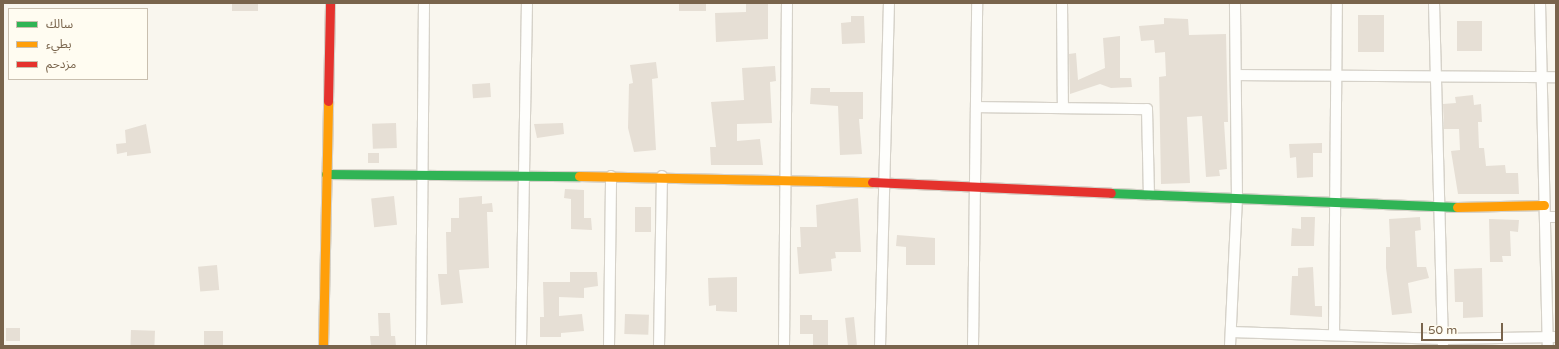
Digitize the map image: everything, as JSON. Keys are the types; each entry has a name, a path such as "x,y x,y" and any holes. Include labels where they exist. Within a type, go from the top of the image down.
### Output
{"street":[{"path":"323,346 330,3"},
{"path":"421,346 424,3"},
{"path":"521,346 522,175 527,3"},
{"path":"784,346 786,3"},
{"path":"880,346 889,3"},
{"path":"973,346 977,3"},
{"path":"1062,3 1063,108"},
{"path":"1230,346 1237,199 1235,3"},
{"path":"1334,335 1337,3"},
{"path":"1434,3 1443,343"},
{"path":"1231,332 1334,335 1443,343 1551,340 1544,205 1540,3"},
{"path":"1236,75 1436,78 1556,77"},
{"path":"976,107 1147,109 1149,195"},
{"path":"326,174 784,178 1439,208 1544,205"},
{"path":"609,346 611,176"},
{"path":"659,346 662,176"},
{"path":"1545,217 1556,217"}],"building":[{"path":"232,3 258,3 258,11 232,11"},
{"path":"679,3 706,3 706,11 679,11"},
{"path":"746,3 768,3 768,39 716,42 715,13 746,12"},
{"path":"1358,15 1384,15 1384,52 1358,52"},
{"path":"851,16 864,16 865,43 842,44 841,23 851,22"},
{"path":"1164,18 1188,19 1189,35 1226,34 1228,122 1224,122 1227,169 1219,170 1220,176 1206,177 1202,116 1187,117 1190,183 1161,184 1159,77 1166,76 1165,52 1155,53 1154,40 1141,41 1139,26 1164,24"},
{"path":"1457,21 1482,21 1482,51 1457,51"},
{"path":"1120,36 1120,78 1131,78 1132,87 1111,88 1100,84 1070,94 1069,54 1076,53 1078,80 1105,68 1103,38"},
{"path":"656,62 658,78 652,79 656,150 634,152 628,128 629,84 633,83 630,65"},
{"path":"775,66 776,81 770,82 772,123 737,124 737,141 760,139 763,165 711,165 710,147 716,147 711,102 744,100 742,68"},
{"path":"490,83 491,97 473,98 472,84"},
{"path":"811,88 830,88 830,92 863,92 863,119 859,119 862,154 840,155 838,106 810,104"},
{"path":"1473,95 1474,105 1481,104 1482,122 1478,122 1479,148 1484,148 1486,166 1505,165 1506,173 1518,173 1519,194 1458,194 1451,151 1460,150 1459,129 1444,129 1443,104 1456,103 1455,97"},
{"path":"396,123 397,148 373,149 372,124"},
{"path":"563,123 564,134 537,138 534,124"},
{"path":"146,124 151,153 127,156 127,152 117,154 116,144 126,143 125,130"},
{"path":"1322,143 1322,153 1313,153 1313,177 1297,178 1296,157 1290,158 1289,144"},
{"path":"368,153 379,153 379,163 368,163"},
{"path":"565,189 584,190 584,218 591,218 592,230 571,229 571,199 564,198"},
{"path":"394,196 397,225 374,227 371,198"},
{"path":"482,196 482,204 492,203 493,212 487,212 489,268 459,270 463,303 441,305 438,274 447,274 446,232 451,232 451,218 459,218 459,198"},
{"path":"858,198 861,252 835,252 836,258 831,259 832,271 799,274 797,247 801,247 800,227 817,227 816,205"},
{"path":"635,207 651,207 651,232 635,232"},
{"path":"1301,217 1315,217 1314,246 1291,246 1292,228 1301,229"},
{"path":"1420,217 1421,230 1415,231 1417,267 1426,267 1429,278 1408,283 1412,313 1392,315 1386,268 1386,247 1390,247 1389,219"},
{"path":"1489,219 1519,220 1518,232 1510,231 1511,256 1502,256 1503,262 1490,262"},
{"path":"897,235 935,238 935,265 906,265 906,247 896,246"},
{"path":"217,265 219,290 200,292 198,267"},
{"path":"1313,267 1315,306 1322,306 1322,317 1290,315 1292,276 1298,276 1298,268"},
{"path":"1482,268 1483,317 1463,318 1463,302 1455,302 1454,269"},
{"path":"570,272 597,272 598,286 584,288 584,298 559,297 559,316 582,314 584,331 561,333 561,337 540,337 540,317 544,317 543,282 570,282"},
{"path":"737,277 737,312 716,311 716,305 709,306 708,278"},
{"path":"378,313 390,313 391,336 395,336 396,346 371,346 370,336 379,336"},
{"path":"625,314 649,315 648,335 624,334"},
{"path":"800,315 812,315 812,320 828,320 828,346 813,346 813,334 800,334"},
{"path":"854,317 857,345 848,346 845,318"},
{"path":"6,328 20,328 20,341 6,341"},
{"path":"131,330 155,331 154,346 130,346"},
{"path":"204,331 223,331 223,346 204,346"}],"traffic: fast":[{"path":"326,174 579,176"},
{"path":"1111,193 1457,207"}],"traffic: slow":[{"path":"323,346 328,101"},
{"path":"579,176 872,182"},
{"path":"1457,207 1544,205"}],"traffic: jam":[{"path":"328,101 330,3"},
{"path":"872,182 1111,193"}]}
